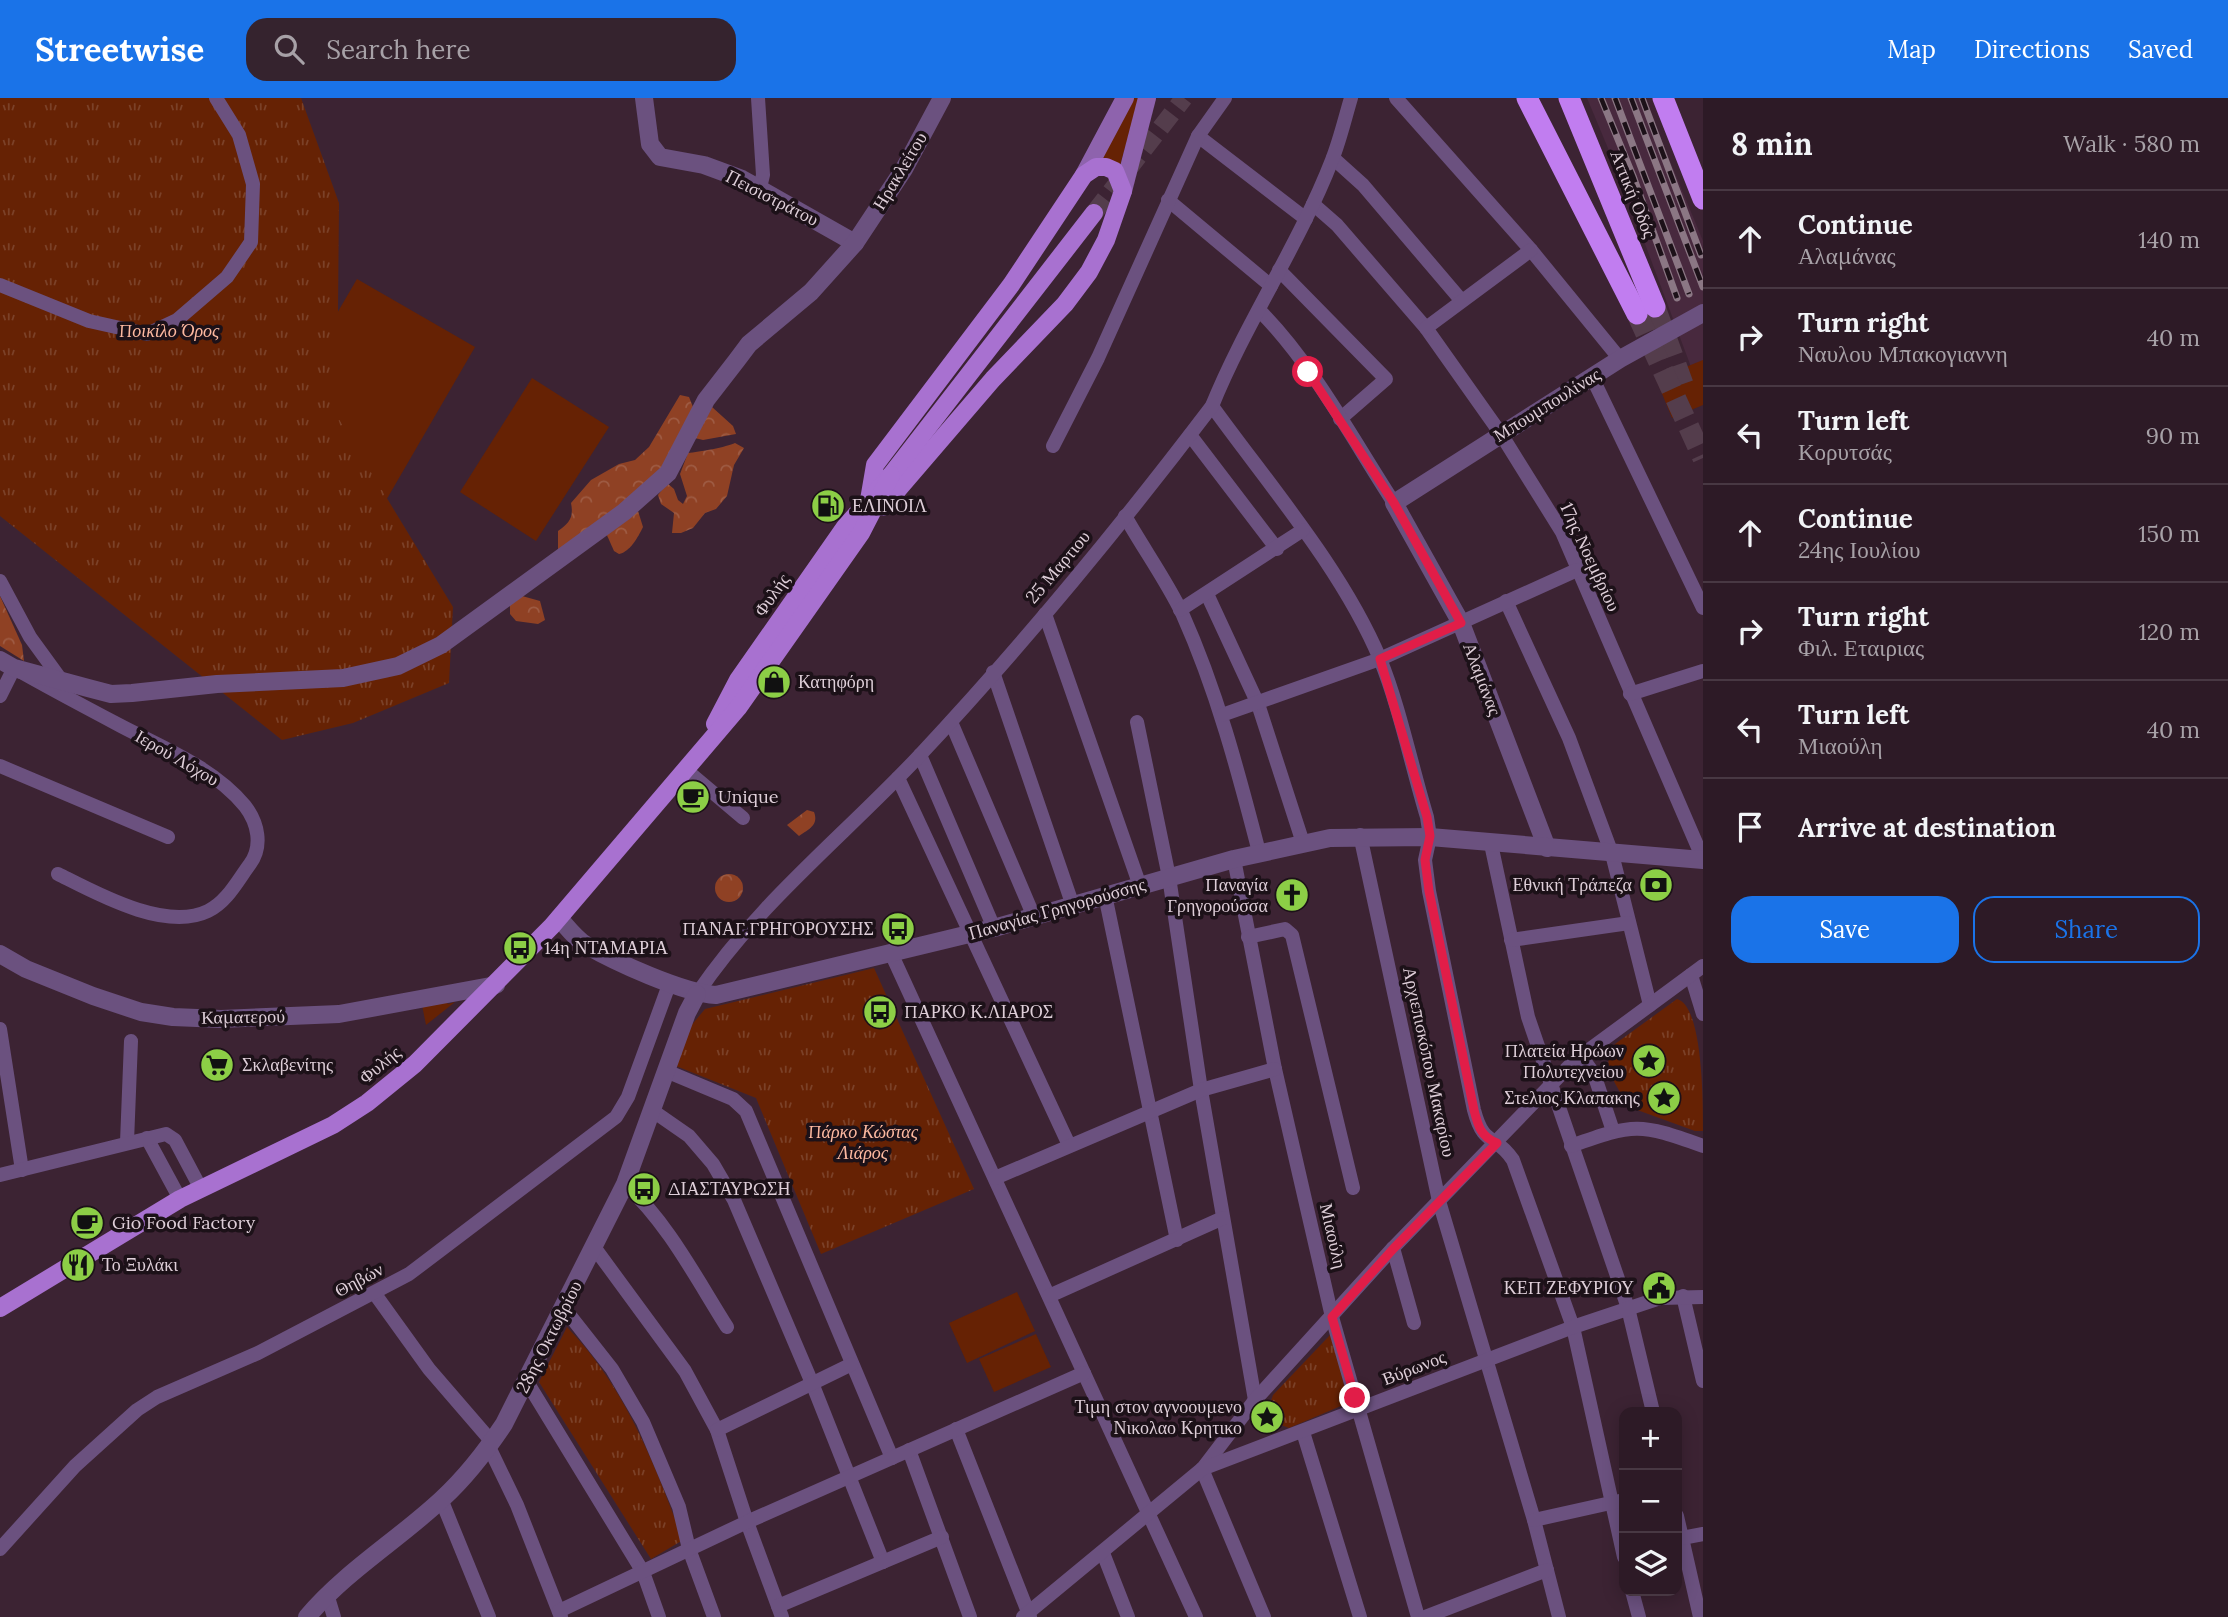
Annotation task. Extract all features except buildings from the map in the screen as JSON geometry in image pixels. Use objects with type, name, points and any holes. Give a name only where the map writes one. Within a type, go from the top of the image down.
[{"type":"highway","name":"Αττική Οδός","points":[[1527,98],[1646,311],[1569,98]]},
{"type":"highway","points":[[1663,98],[1703,199]]},
{"type":"highway","points":[[1677,98],[1683,149]]},
{"type":"main road","points":[[869,500],[875,465],[1011,285],[1084,175],[1125,98]]},
{"type":"main road","points":[[861,533],[927,453],[1079,287],[1106,240],[1123,191],[1147,98]]},
{"type":"main road","points":[[1084,175],[1096,167],[1109,167],[1119,177],[1123,191]]},
{"type":"main road","name":"Φυλής","points":[[703,749],[738,680],[845,527],[891,475],[1094,213]]},
{"type":"main road","name":"Φυλής","points":[[0,1308],[180,1199],[353,1113],[415,1064],[496,985],[559,918],[752,690],[861,533],[891,475]]},
{"type":"street","points":[[0,285],[89,321],[147,334],[177,320],[227,277],[251,242],[253,184],[239,135],[216,98]]},
{"type":"street","name":"Πεισιστράτου","points":[[643,98],[650,144],[660,157],[704,165],[760,188],[855,243]]},
{"type":"street","points":[[758,98],[764,175],[760,188]]},
{"type":"street","name":"Ηρακλείτου","points":[[7,664],[111,694],[217,684],[322,681],[382,670],[441,645],[624,512],[661,481],[675,463],[706,400],[749,344],[811,292],[855,243],[904,169],[942,98]]},
{"type":"street","points":[[1053,446],[1098,358],[1198,136],[1225,98]]},
{"type":"street","name":"25 Μαρτιου","points":[[697,994],[732,945],[765,906],[898,778],[951,722],[1045,614],[1212,406],[1228,366],[1313,204],[1333,158],[1351,98]]},
{"type":"street","points":[[1396,98],[1531,250],[1620,359]]},
{"type":"street","points":[[1198,136],[1306,219]]},
{"type":"street","points":[[1333,158],[1363,185],[1461,300]]},
{"type":"street","points":[[1168,200],[1271,286]]},
{"type":"street","name":"17ης Νοεμβρίου","points":[[1313,204],[1337,225],[1426,328],[1501,434],[1562,532],[1703,860]]},
{"type":"street","points":[[1426,328],[1531,250]]},
{"type":"street","points":[[1279,270],[1386,379],[1340,419]]},
{"type":"street","name":"Αλαμάνας","points":[[1259,310],[1274,325],[1340,419],[1394,503],[1461,623],[1547,848]]},
{"type":"street","name":"Μπουμπουλίνας","points":[[1394,503],[1620,359],[1703,313]]},
{"type":"street","points":[[1592,377],[1703,608]]},
{"type":"street","points":[[1212,406],[1303,530],[1349,599],[1380,659],[1427,817],[1430,836],[1425,860],[1429,891],[1479,1130],[1487,1139],[1497,1143],[1513,1160],[1573,1327],[1618,1502],[1621,1533]]},
{"type":"street","points":[[1190,435],[1277,549]]},
{"type":"street","points":[[1125,516],[1180,610],[1223,715],[1259,852]]},
{"type":"street","points":[[1180,610],[1303,530]]},
{"type":"street","points":[[1223,715],[1380,659],[1577,570]]},
{"type":"street","points":[[0,581],[30,637],[62,681]]},
{"type":"street","points":[[1207,594],[1258,704],[1303,842]]},
{"type":"street","points":[[1506,601],[1569,738],[1612,854],[1650,1004]]},
{"type":"street","points":[[1045,614],[1140,886]]},
{"type":"street","points":[[0,696],[7,664]]},
{"type":"street","name":"Ιερού Λόχου","points":[[7,664],[211,776],[246,807],[258,831],[256,855],[224,900],[208,912],[164,915],[123,906],[58,874]]},
{"type":"street","points":[[1630,694],[1703,671]]},
{"type":"street","points":[[993,672],[1073,906]]},
{"type":"street","points":[[951,722],[1034,917]]},
{"type":"street","points":[[1137,722],[1169,877],[1201,1090],[1255,1400]]},
{"type":"street","points":[[920,755],[994,928]]},
{"type":"street","points":[[0,766],[168,837]]},
{"type":"street","points":[[685,768],[743,818]]},
{"type":"street","points":[[898,778],[973,933],[1069,1145]]},
{"type":"street","name":"Παναγίας Γρηγορούσσης","points":[[559,918],[583,943],[697,994],[739,992],[994,928],[1169,877],[1303,842],[1360,835],[1430,836],[1491,844],[1703,860]]},
{"type":"street","name":"Αρχιεπισκόπου Μακαρίου","points":[[1360,835],[1439,1200],[1488,1360],[1559,1617]]},
{"type":"street","points":[[1491,844],[1528,1017],[1550,1087],[1629,1308],[1652,1407]]},
{"type":"street","name":"Μιαούλη","points":[[1234,859],[1275,1069],[1332,1317],[1418,1617]]},
{"type":"street","points":[[1105,895],[1177,1240]]},
{"type":"street","points":[[1511,940],[1629,923]]},
{"type":"street","points":[[1248,937],[1285,929],[1292,936],[1353,1188]]},
{"type":"street","points":[[891,953],[1196,1617]]},
{"type":"street","name":"Καματερού","points":[[0,954],[26,969],[93,996],[141,1012],[173,1017],[221,1019],[339,1014],[496,985]]},
{"type":"street","points":[[1264,1617],[1202,1469],[1255,1400],[1394,1248],[1581,1056],[1697,970],[1703,1014]]},
{"type":"street","name":"Θηβών","points":[[0,1549],[75,1465],[137,1410],[157,1397],[258,1353],[375,1294],[449,1245],[616,1117],[628,1097],[670,982]]},
{"type":"street","name":"28ης Οκτωβρίου","points":[[307,1617],[327,1594],[442,1499],[491,1445],[527,1382],[625,1184],[697,994]]},
{"type":"street","points":[[0,1029],[2,1058],[22,1170]]},
{"type":"street","points":[[127,1142],[131,1041]]},
{"type":"street","points":[[1581,1056],[1594,1074],[1613,1131]]},
{"type":"street","points":[[995,1178],[1201,1090],[1275,1069]]},
{"type":"street","points":[[666,1070],[733,1099],[746,1111],[892,1458]]},
{"type":"street","points":[[653,1111],[689,1136],[713,1164],[734,1200],[812,1382],[883,1562]]},
{"type":"street","points":[[1571,1146],[1613,1131],[1638,1126],[1703,1146]]},
{"type":"street","points":[[0,1175],[166,1134],[173,1138],[201,1189]]},
{"type":"street","points":[[147,1138],[180,1199]]},
{"type":"street","points":[[625,1184],[642,1200],[674,1243],[727,1327]]},
{"type":"street","points":[[1049,1296],[1223,1219]]},
{"type":"street","points":[[594,1247],[685,1371],[718,1430],[747,1522],[780,1611],[942,1537]]},
{"type":"street","points":[[1394,1248],[1414,1323]]},
{"type":"street","points":[[375,1294],[429,1369],[491,1445],[560,1614],[747,1522],[850,1479],[1084,1373]]},
{"type":"street","points":[[1683,1296],[1703,1381]]},
{"type":"street","name":"Βύρωνος","points":[[1027,1616],[1202,1469],[1573,1327],[1660,1298],[1703,1297]]},
{"type":"street","points":[[564,1308],[612,1369],[643,1422],[679,1507],[689,1549],[714,1617]]},
{"type":"street","points":[[718,1430],[852,1364]]},
{"type":"street","points":[[527,1382],[643,1572],[659,1617]]},
{"type":"street","points":[[956,1429],[1027,1616]]},
{"type":"street","points":[[1303,1432],[1360,1617]]},
{"type":"street","points":[[909,1450],[970,1617]]},
{"type":"street","points":[[442,1499],[489,1617]]},
{"type":"street","points":[[1534,1520],[1618,1502]]},
{"type":"street","points":[[1700,1617],[1682,1538],[1703,1534]]},
{"type":"street","points":[[1103,1553],[1128,1617]]},
{"type":"street","points":[[1425,1617],[1547,1570]]},
{"type":"street","points":[[327,1594],[334,1617]]},
{"type":"street","points":[[1633,1596],[1639,1617]]},
{"type":"shaded area","points":[[1587,98],[1644,98],[1703,241],[1703,399],[1620,177]]},
{"type":"green space","name":"Ποικίλο Όρος","points":[[0,98],[301,98],[339,203],[337,416],[453,607],[449,683],[353,723],[282,740],[0,516]]},
{"type":"green space","points":[[1132,98],[1139,98],[1119,169],[1097,160]]},
{"type":"green space","points":[[357,279],[475,347],[370,528],[252,459]]},
{"type":"green space","points":[[1703,360],[1703,405],[1672,418],[1656,379]]},
{"type":"green space","points":[[532,378],[609,427],[536,541],[460,492]]},
{"type":"green space","points":[[680,395],[689,397],[693,407],[661,474],[558,552],[558,531],[570,520],[571,503],[591,480],[619,464],[635,460],[649,447]]},
{"type":"green space","points":[[712,407],[733,426],[736,434],[703,440],[695,438]]},
{"type":"green space","points":[[735,443],[744,448],[734,465],[727,496],[716,509],[705,513],[693,528],[672,533],[674,513],[661,504],[658,495],[667,483],[683,504],[687,496],[680,474],[688,453]]},
{"type":"green space","points":[[638,511],[643,527],[630,547],[619,554],[614,551],[606,533]]},
{"type":"green space","points":[[0,596],[22,645],[24,661],[0,646]]},
{"type":"green space","points":[[522,596],[540,601],[545,620],[538,624],[516,621],[510,614],[510,605]]},
{"type":"green space","points":[[807,810],[814,812],[815,820],[812,826],[799,836],[787,825]]},
{"type":"green space","points":[[729,874],[739,878],[743,888],[739,898],[729,902],[719,898],[715,888],[719,878]]},
{"type":"green space","name":"Πάρκο Κώστας Λιάρος","points":[[874,968],[974,1189],[821,1254],[756,1098],[676,1066],[685,1033],[705,1009]]},
{"type":"green space","points":[[1677,999],[1686,1005],[1697,1036],[1702,1078],[1703,1131],[1695,1131],[1629,1107],[1609,1068],[1610,1052],[1615,1044]]},
{"type":"green space","points":[[446,1001],[448,1004],[455,1002],[426,1025],[422,1005]]},
{"type":"green space","points":[[1017,1292],[1035,1331],[967,1363],[949,1323]]},
{"type":"green space","points":[[567,1327],[606,1375],[622,1401],[649,1455],[683,1540],[651,1559],[539,1382]]},
{"type":"green space","points":[[1332,1333],[1348,1403],[1289,1428],[1273,1422],[1268,1409],[1273,1395]]},
{"type":"green space","points":[[1036,1334],[1051,1367],[994,1392],[979,1359]]},
{"type":"tunnel","points":[[1094,213],[1184,98]]},
{"type":"tunnel","points":[[1655,307],[1683,384]]},
{"type":"tunnel","points":[[1637,314],[1703,458]]},
{"type":"railway","points":[[1601,98],[1633,176],[1677,298]]},
{"type":"railway","points":[[1615,98],[1689,294]]},
{"type":"railway","points":[[1631,98],[1703,287]]},
{"type":"railway","points":[[1642,98],[1701,255]]},
{"type":"place","name":"ΕΛΙΝΟΙΛ","points":[[828,506]]},
{"type":"place","name":"Κατηφόρη","points":[[774,682]]},
{"type":"place","name":"Unique","points":[[693,797]]},
{"type":"place","name":"Εθνική Τράπεζα","points":[[1656,885]]},
{"type":"place","name":"Παναγία Γρηγορούσσα","points":[[1292,895]]},
{"type":"place","name":"ΠΑΝΑΓ.ΓΡΗΓΟΡΟΥΣΗΣ","points":[[898,929]]},
{"type":"place","name":"14η ΝΤΑΜΑΡΙΑ","points":[[520,948]]},
{"type":"place","name":"ΠΑΡΚΟ Κ.ΛΙΑΡΟΣ","points":[[880,1012]]},
{"type":"place","name":"Πλατεία Ηρώων Πολυτεχνείου","points":[[1649,1061]]},
{"type":"place","name":"Σκλαβενίτης","points":[[217,1065]]},
{"type":"place","name":"Στελιος Κλαπακης","points":[[1664,1098]]},
{"type":"place","name":"ΔΙΑΣΤΑΥΡΩΣΗ","points":[[644,1189]]},
{"type":"place","name":"Gio Food Factory","points":[[87,1223]]},
{"type":"place","name":"Το Ξυλάκι","points":[[78,1265]]},
{"type":"place","name":"ΚΕΠ ΖΕΦΥΡΙΟΥ","points":[[1659,1288]]},
{"type":"place","name":"Τιμη στον αγνοουμενο Νικολαο Κρητικο","points":[[1267,1417]]},
{"type":"route","points":[[1308,372],[1394,503],[1461,623],[1380,659],[1427,817],[1430,836],[1425,860],[1429,891],[1474,1110],[1479,1130],[1487,1139],[1497,1143],[1439,1200],[1332,1317],[1355,1398]]}]
